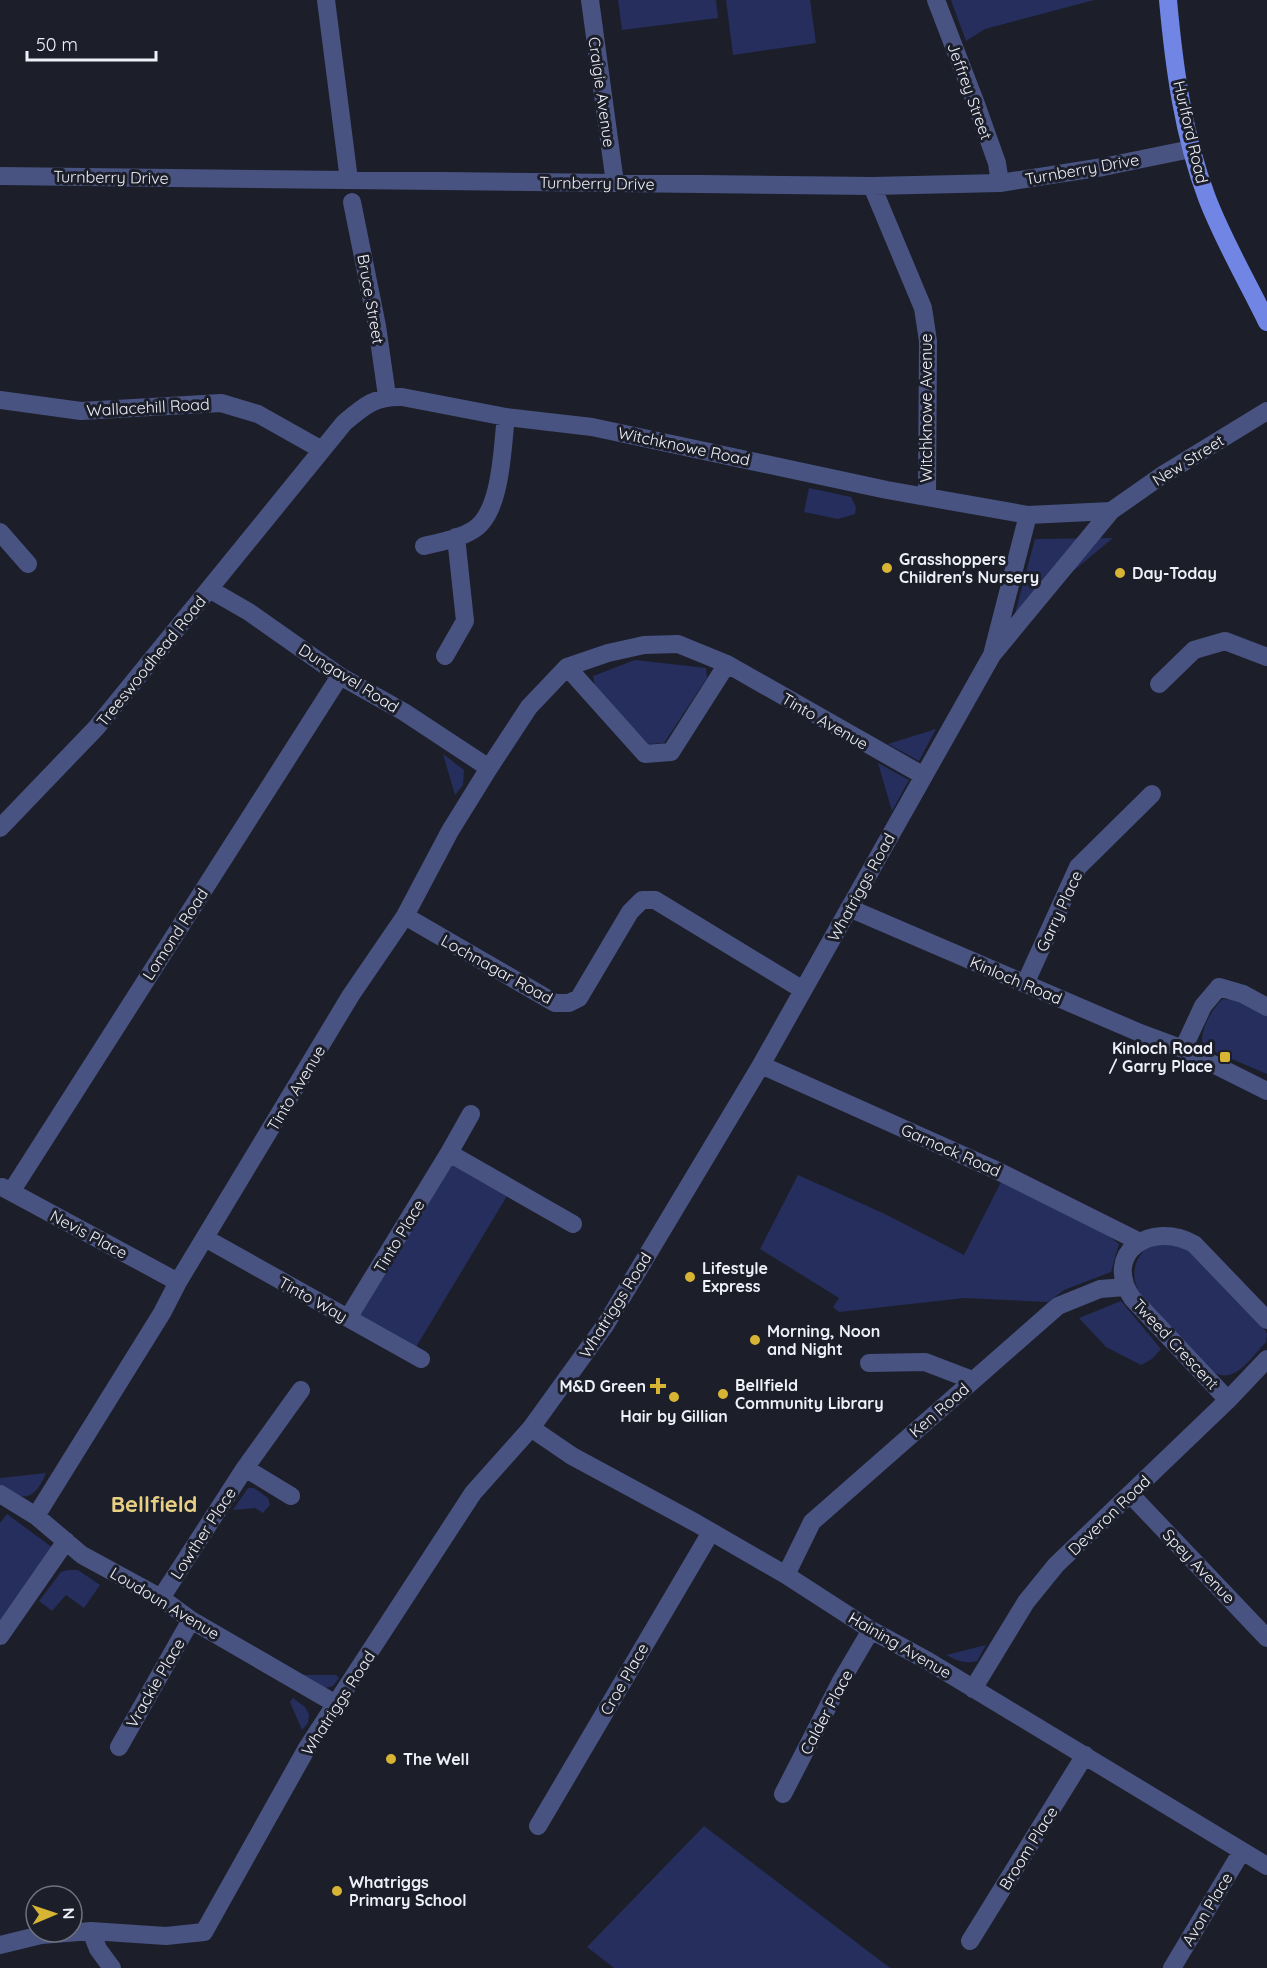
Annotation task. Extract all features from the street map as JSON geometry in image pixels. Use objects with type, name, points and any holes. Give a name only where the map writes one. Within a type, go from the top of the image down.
[{"type":"main road","name":"Hurlford Road","points":[[1168,0],[1179,91],[1191,149],[1208,200],[1267,322]]},
{"type":"street","points":[[326,0],[348,180]]},
{"type":"street","name":"Craigie Avenue","points":[[590,0],[615,183]]},
{"type":"street","name":"Jeffrey Street","points":[[936,0],[997,164],[1000,183]]},
{"type":"street","name":"Turnberry Drive","points":[[0,176],[872,186],[1000,183],[1103,167],[1191,149]]},
{"type":"street","name":"Witchknowe Avenue","points":[[872,186],[923,308],[928,341],[927,496]]},
{"type":"street","name":"Bruce Street","points":[[352,202],[377,326],[387,396]]},
{"type":"street","points":[[322,450],[344,423],[369,401],[387,396]]},
{"type":"street","name":"Witchknowe Road","points":[[387,396],[506,417],[592,427],[887,490],[1028,515],[1111,511]]},
{"type":"street","name":"Wallacehill Road","points":[[0,400],[81,411],[221,403],[258,414],[322,450]]},
{"type":"street","name":"New Street","points":[[1111,511],[1161,476],[1267,411]]},
{"type":"street","points":[[424,546],[474,530],[485,519],[496,496],[506,417]]},
{"type":"street","name":"Treeswoodhead Road","points":[[0,828],[96,728],[322,450]]},
{"type":"street","name":"Whatriggs Road","points":[[91,1931],[166,1936],[204,1932],[289,1779],[477,1486],[531,1428],[606,1324],[761,1065],[992,655],[1111,511]]},
{"type":"street","name":"Whatriggs Road","points":[[992,655],[1028,515]]},
{"type":"street","points":[[0,532],[28,564]]},
{"type":"street","points":[[445,656],[465,621],[456,537]]},
{"type":"street","name":"Dungavel Road","points":[[209,589],[249,612],[340,676],[404,712],[489,768]]},
{"type":"street","points":[[1159,684],[1194,650],[1225,641],[1267,657]]},
{"type":"street","name":"Tinto Avenue","points":[[36,1516],[162,1313],[178,1282],[351,995],[405,916],[450,831],[489,768],[529,707],[567,667],[608,653],[644,645],[678,644],[728,664],[924,776]]},
{"type":"street","points":[[567,667],[645,754],[671,752],[728,664]]},
{"type":"street","name":"Lomond Road","points":[[5,1189],[340,676]]},
{"type":"street","name":"Garry Place","points":[[1025,984],[1078,867],[1152,795]]},
{"type":"street","name":"Lochnagar Road","points":[[405,916],[555,1003],[568,1003],[579,999],[630,912],[642,900],[655,900],[803,990]]},
{"type":"street","name":"Kinloch Road","points":[[849,908],[1183,1049],[1267,1091]]},
{"type":"street","points":[[1183,1049],[1203,1006],[1219,987],[1243,994],[1267,1007]]},
{"type":"street","name":"Garnock Road","points":[[761,1065],[998,1171],[1138,1241]]},
{"type":"street","name":"Tinto Place","points":[[348,1318],[471,1114]]},
{"type":"street","points":[[449,1153],[573,1224]]},
{"type":"street","name":"Nevis Place","points":[[5,1189],[178,1282]]},
{"type":"street","points":[[1138,1241],[1155,1235],[1179,1235],[1194,1244],[1267,1320]]},
{"type":"street","name":"Tinto Way","points":[[205,1238],[421,1359]]},
{"type":"street","name":"Tweed Crescent","points":[[1138,1241],[1124,1263],[1122,1280],[1125,1287],[1132,1298],[1228,1400]]},
{"type":"street","name":"Ken Road","points":[[786,1575],[812,1522],[1058,1306],[1100,1289],[1125,1287]]},
{"type":"street","points":[[869,1363],[925,1362],[972,1380]]},
{"type":"street","name":"Deveron Road","points":[[973,1689],[1026,1602],[1056,1565],[1265,1366]]},
{"type":"street","name":"Lowther Place","points":[[161,1598],[245,1468],[301,1390]]},
{"type":"street","name":"Haining Avenue","points":[[531,1428],[572,1456],[786,1575],[871,1630],[1085,1755],[1267,1866]]},
{"type":"street","name":"Lowther Place","points":[[245,1468],[291,1496]]},
{"type":"street","name":"Spey Avenue","points":[[1131,1494],[1267,1638]]},
{"type":"street","name":"Loudoun Avenue","points":[[1,1498],[36,1516],[82,1555],[161,1598],[191,1620],[336,1704]]},
{"type":"street","name":"Croe Place","points":[[538,1827],[711,1532]]},
{"type":"street","points":[[0,1636],[66,1541]]},
{"type":"street","name":"Vrackie Place","points":[[119,1747],[191,1620]]},
{"type":"street","name":"Calder Place","points":[[783,1794],[841,1681],[871,1630]]},
{"type":"street","name":"Broom Place","points":[[970,1941],[1085,1755]]},
{"type":"street","name":"Avon Place","points":[[1172,1968],[1242,1851]]},
{"type":"street","points":[[0,1944],[41,1935],[91,1931],[98,1949],[112,1968]]},
{"type":"shaded area","points":[[618,0],[716,0],[718,18],[622,30]]},
{"type":"shaded area","points":[[726,0],[810,0],[816,43],[733,55]]},
{"type":"shaded area","points":[[951,0],[1094,0],[985,29],[966,41]]},
{"type":"shaded area","points":[[809,488],[851,497],[856,507],[855,514],[838,519],[804,512]]},
{"type":"shaded area","points":[[1113,538],[1013,621],[1035,539]]},
{"type":"shaded area","points":[[635,660],[706,668],[707,678],[664,743],[649,744],[596,691],[593,676]]},
{"type":"shaded area","points":[[936,729],[919,761],[888,744]]},
{"type":"shaded area","points":[[443,754],[464,770],[463,785],[455,795]]},
{"type":"shaded area","points":[[878,763],[909,780],[892,811]]},
{"type":"shaded area","points":[[1223,999],[1244,1001],[1267,1013],[1267,1074],[1204,1047],[1202,1035],[1204,1028],[1214,1008]]},
{"type":"shaded area","points":[[450,1156],[510,1191],[413,1352],[351,1318]]},
{"type":"shaded area","points":[[798,1175],[885,1214],[964,1255],[1001,1182],[1092,1223],[1119,1244],[1111,1272],[1064,1290],[1048,1302],[964,1298],[839,1312],[833,1307],[839,1298],[760,1249]]},
{"type":"shaded area","points":[[1152,1243],[1185,1247],[1263,1326],[1267,1334],[1266,1342],[1237,1371],[1230,1375],[1215,1373],[1140,1295],[1135,1280],[1135,1266],[1141,1254]]},
{"type":"shaded area","points":[[1121,1301],[1161,1349],[1152,1359],[1141,1365],[1106,1347],[1079,1318]]},
{"type":"shaded area","points":[[46,1473],[37,1489],[28,1496],[15,1495],[0,1486],[0,1478]]},
{"type":"shaded area","points":[[248,1488],[254,1488],[268,1498],[270,1505],[263,1513],[255,1508],[233,1510]]},
{"type":"shaded area","points":[[7,1514],[53,1548],[0,1624],[0,1523]]},
{"type":"shaded area","points":[[78,1570],[100,1585],[84,1608],[66,1595],[52,1611],[39,1601],[61,1572]]},
{"type":"shaded area","points":[[986,1645],[977,1661],[962,1661],[946,1655]]},
{"type":"shaded area","points":[[303,1675],[336,1675],[339,1678],[333,1686],[325,1688]]},
{"type":"shaded area","points":[[293,1698],[305,1707],[309,1714],[308,1723],[302,1730],[290,1702]]},
{"type":"shaded area","points":[[704,1826],[890,1968],[614,1968],[587,1947]]},
{"type":"place","name":"Grasshoppers Children's Nursery","points":[[887,568]]},
{"type":"place","name":"Day-Today","points":[[1120,573]]},
{"type":"place","name":"Kinloch Road / Garry Place","points":[[1225,1057]]},
{"type":"place","name":"Lifestyle Express","points":[[690,1277]]},
{"type":"place","name":"Morning, Noon and Night","points":[[755,1340]]},
{"type":"place","name":"M&D Green","points":[[658,1386]]},
{"type":"place","name":"Bellfield Community Library","points":[[723,1394]]},
{"type":"place","name":"Hair by Gillian","points":[[674,1397]]},
{"type":"place","name":"The Well","points":[[391,1759]]},
{"type":"place","name":"Whatriggs Primary School","points":[[337,1891]]},
{"type":"district","name":"Bellfield","points":[[154,1504]]}]
